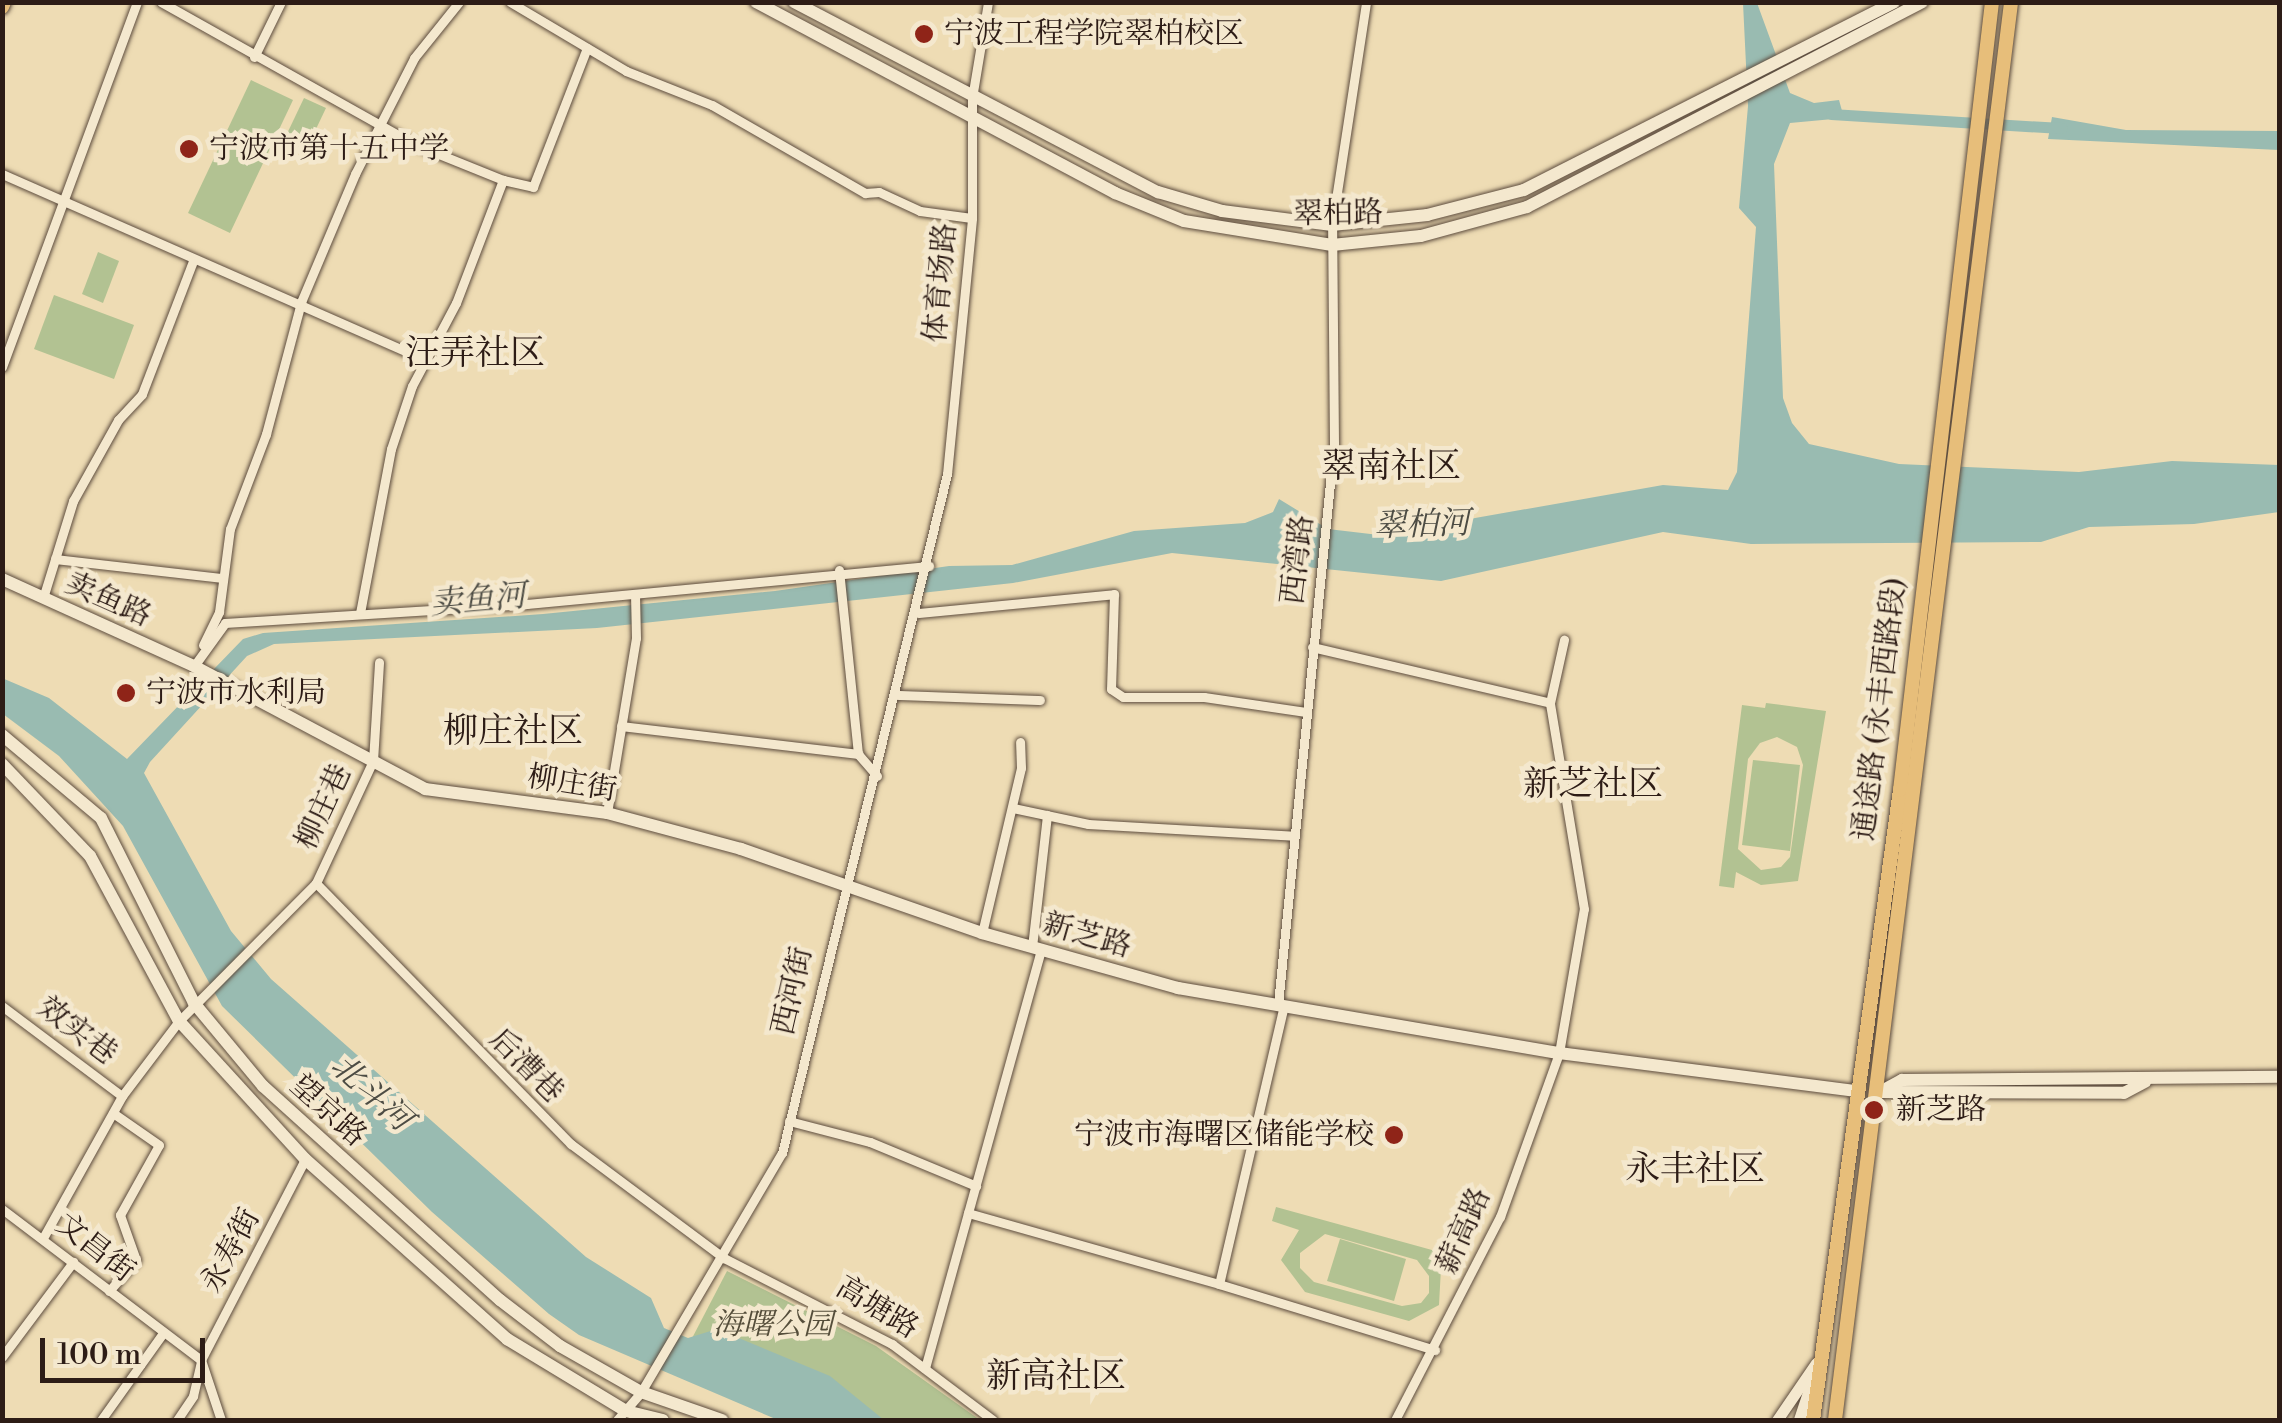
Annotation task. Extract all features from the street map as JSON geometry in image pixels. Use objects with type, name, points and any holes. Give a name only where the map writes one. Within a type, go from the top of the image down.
[{"type":"main road","name":"翠柏路","points":[[756,2],[972,122],[1184,220],[1332,246],[1422,236],[1526,207],[1715,101]]},
{"type":"main road","name":"翠柏路","points":[[794,2],[1158,192],[1222,212],[1332,224],[1426,215],[1524,190],[1922,2]]},
{"type":"main road","name":"翠柏路","points":[[1794,61],[1894,2]]},
{"type":"main road","name":"通途路 (永丰西路段)","points":[[1836,1416],[1880,1092],[1954,464],[1985,146],[1983,90],[1992,2]]},
{"type":"main road","name":"通途路 (永丰西路段)","points":[[1813,1420],[1938,463],[1985,146],[2000,89],[2010,2]]},
{"type":"main road","name":"卖鱼路","points":[[2,579],[194,666],[246,694]]},
{"type":"main road","name":"柳庄街","points":[[246,694],[425,789],[607,813],[741,848],[842,888]]},
{"type":"main road","name":"望京路","points":[[2,735],[101,818],[194,1003],[263,1086],[500,1300],[560,1346],[641,1392],[722,1420]]},
{"type":"main road","name":"望京路","points":[[3,765],[90,856],[179,1021],[305,1159],[507,1339],[622,1416],[663,1420]]},
{"type":"main road","name":"新芝路","points":[[842,888],[982,933],[1178,988],[1560,1054],[1857,1091]]},
{"type":"main road","points":[[1880,1092],[1902,1080],[2117,1073],[2145,1082],[2280,1077]]},
{"type":"main road","points":[[1880,1092],[2124,1093],[2145,1082]]},
{"type":"main road","points":[[1800,1420],[1821,1355]]},
{"type":"street","points":[[2,367],[68,202],[137,2]]},
{"type":"street","points":[[162,2],[254,58],[384,122],[414,144],[503,180],[533,187],[587,48]]},
{"type":"street","points":[[254,58],[281,2]]},
{"type":"street","points":[[194,666],[218,612],[230,530],[266,434],[301,302],[414,58],[459,2]]},
{"type":"street","points":[[510,2],[676,96],[712,105],[865,193],[879,192],[920,212],[972,218]]},
{"type":"street","name":"体育场路","points":[[918,613],[947,474],[972,218],[972,98],[988,2]]},
{"type":"street","name":"西湾路","points":[[1219,1284],[1281,1005],[1312,647],[1328,524],[1336,389],[1332,224],[1366,2]]},
{"type":"street","points":[[2,174],[193,261],[301,302],[427,360]]},
{"type":"street","points":[[360,613],[391,448],[503,180]]},
{"type":"street","points":[[43,598],[73,501],[118,420],[142,394],[193,261]]},
{"type":"street","points":[[54,560],[224,578]]},
{"type":"street","points":[[194,666],[225,623],[635,596],[839,570],[930,566]]},
{"type":"street","points":[[839,570],[848,623],[858,754],[877,776]]},
{"type":"street","points":[[918,613],[1114,594],[1111,689],[1123,697],[1204,698],[1306,712]]},
{"type":"street","points":[[607,813],[636,638],[635,596]]},
{"type":"street","name":"西河街","points":[[641,1392],[724,1258],[782,1153],[842,888],[877,776],[918,613]]},
{"type":"street","points":[[1312,647],[1550,703],[1564,640]]},
{"type":"street","name":"柳庄巷","points":[[43,1238],[122,1096],[179,1021],[316,883],[373,761],[379,662]]},
{"type":"street","points":[[897,696],[1040,700]]},
{"type":"street","name":"薪高路","points":[[1394,1420],[1435,1350],[1500,1217],[1560,1054],[1584,909],[1550,703]]},
{"type":"street","points":[[622,726],[858,754]]},
{"type":"street","points":[[982,933],[1013,808],[1020,742]]},
{"type":"street","points":[[1013,808],[1104,826],[1294,836]]},
{"type":"street","points":[[926,1368],[1036,948],[1047,816]]},
{"type":"street","name":"后漕巷","points":[[316,883],[571,1144],[724,1258]]},
{"type":"street","name":"效实巷","points":[[2,1006],[122,1096]]},
{"type":"street","points":[[109,1291],[136,1260],[120,1215],[159,1145],[112,1112]]},
{"type":"street","points":[[789,1121],[870,1142],[976,1186]]},
{"type":"street","name":"永寿街","points":[[178,1420],[193,1396],[201,1360],[305,1159]]},
{"type":"street","name":"文昌街","points":[[3,1211],[201,1360]]},
{"type":"street","points":[[968,1213],[1435,1350]]},
{"type":"street","name":"高塘路","points":[[724,1258],[805,1294],[926,1368],[993,1420]]},
{"type":"street","points":[[2,1358],[73,1262]]},
{"type":"street","points":[[101,1420],[163,1333]]},
{"type":"street","points":[[1777,1420],[1821,1355]]},
{"type":"street","points":[[201,1360],[221,1420]]},
{"type":"street","points":[[622,1416],[641,1392]]},
{"type":"green space","points":[[251,80],[293,100],[230,233],[188,213]]},
{"type":"green space","points":[[304,98],[326,108],[306,150],[284,140]]},
{"type":"green space","points":[[98,252],[119,261],[103,303],[82,294]]},
{"type":"green space","points":[[54,295],[134,325],[114,379],[34,349]]},
{"type":"green space","points":[[1766,703],[1826,711],[1798,881],[1761,885],[1736,872],[1734,888],[1719,886],[1742,705],[1765,708]],"holes":[[[1777,737],[1797,747],[1803,765],[1790,857],[1781,867],[1761,870],[1738,849],[1748,759],[1760,743]]]},
{"type":"green space","points":[[1753,760],[1800,765],[1790,851],[1742,845]]},
{"type":"green space","points":[[1276,1207],[1461,1258],[1457,1272],[1441,1268],[1439,1305],[1409,1321],[1305,1292],[1281,1260],[1299,1230],[1272,1221]],"holes":[[[1325,1234],[1417,1260],[1429,1276],[1429,1293],[1421,1303],[1402,1306],[1314,1282],[1300,1268],[1300,1253]]]},
{"type":"green space","points":[[1340,1239],[1406,1259],[1394,1301],[1327,1281]]},
{"type":"green space","name":"海曙公园","points":[[727,1271],[876,1346],[980,1420],[873,1420],[689,1344]]},
{"type":"water","name":"北斗河","points":[[1743,3],[1757,3],[1790,93],[1814,103],[1839,100],[1844,118],[1790,123],[1774,164],[1783,398],[1792,423],[1809,444],[1899,464],[2079,472],[2172,461],[2279,465],[2279,512],[2194,524],[2089,527],[2041,542],[1751,544],[1663,532],[1441,581],[1172,553],[1013,583],[597,628],[274,644],[247,656],[150,762],[144,773],[231,931],[271,979],[586,1257],[651,1298],[664,1328],[688,1338],[717,1329],[830,1376],[884,1420],[778,1420],[579,1335],[549,1314],[432,1212],[222,1006],[123,826],[59,756],[3,714],[2,678],[49,698],[127,759],[243,639],[263,633],[543,614],[775,591],[949,566],[1012,565],[1134,531],[1245,523],[1273,512],[1279,499],[1328,529],[1379,535],[1663,485],[1728,490],[1737,472],[1756,227],[1739,208],[1748,106]]},
{"type":"water","points":[[2052,117],[2126,130],[2279,131],[2279,150],[2048,139]]},
{"type":"waterway","points":[[1831,114],[2062,128]]},
{"type":"place","name":"宁波工程学院翠柏校区","points":[[924,34]]},
{"type":"place","name":"宁波市第十五中学","points":[[189,149]]},
{"type":"place","name":"宁波市水利局","points":[[126,693]]},
{"type":"place","name":"新芝路","points":[[1874,1110]]},
{"type":"place","name":"宁波市海曙区储能学校","points":[[1394,1135]]},
{"type":"district","name":"汪弄社区","points":[[475,354]]},
{"type":"district","name":"翠南社区","points":[[1391,467]]},
{"type":"district","name":"柳庄社区","points":[[513,732]]},
{"type":"district","name":"新芝社区","points":[[1593,785]]},
{"type":"district","name":"永丰社区","points":[[1695,1170]]},
{"type":"district","name":"新高社区","points":[[1056,1377]]},
{"type":"water label","name":"翠柏河","points":[[1422,525]]},
{"type":"water label","name":"卖鱼河","points":[[478,600]]}]
